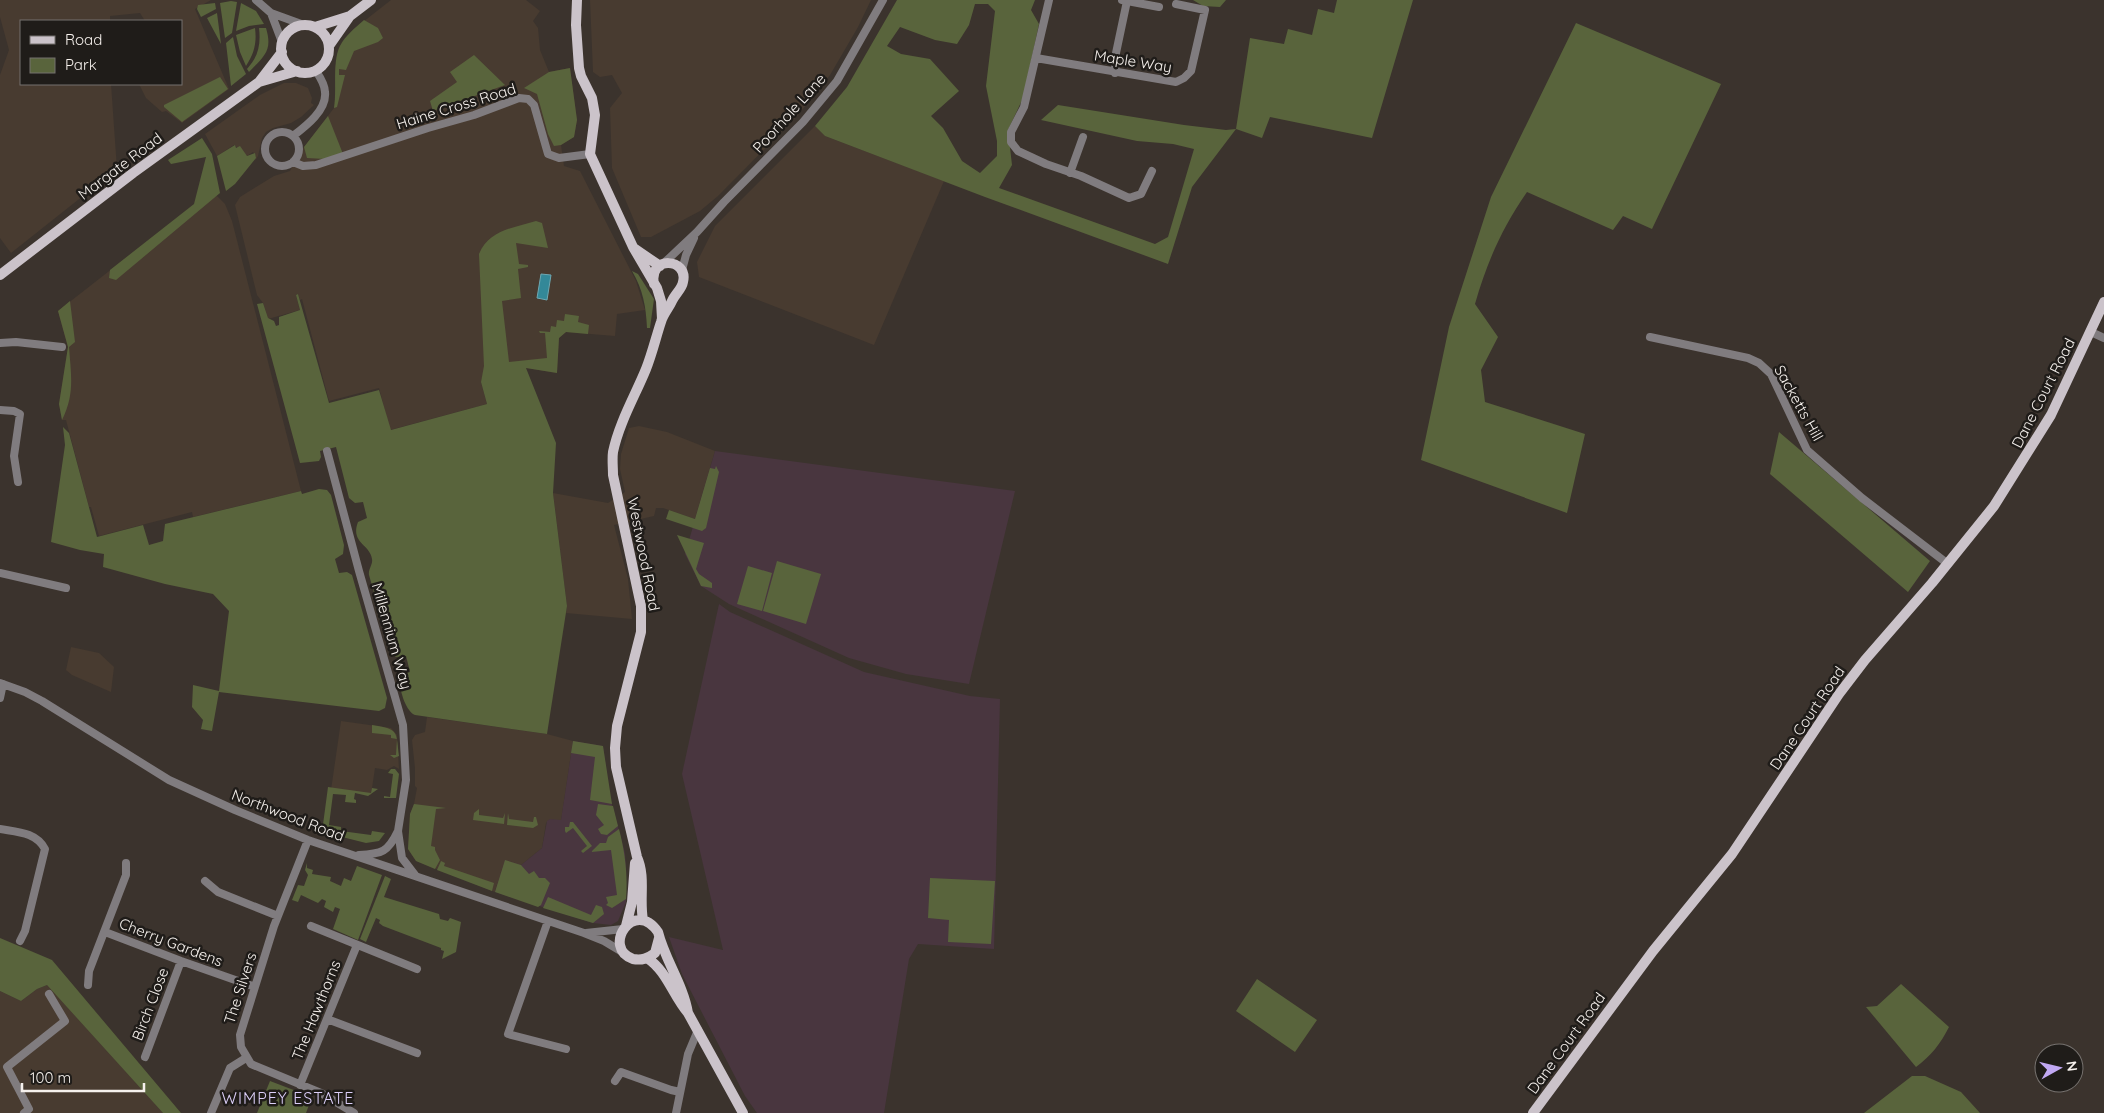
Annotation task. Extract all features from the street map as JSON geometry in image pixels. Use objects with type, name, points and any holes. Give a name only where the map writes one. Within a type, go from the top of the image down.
[{"type":"main road","points":[[316,70],[326,59],[329,46],[350,16],[371,0]]},
{"type":"main road","points":[[577,0],[576,25],[579,68],[592,98],[595,115],[590,154]]},
{"type":"main road","points":[[315,27],[350,16]]},
{"type":"main road","points":[[304,25],[315,27],[322,32],[329,46]]},
{"type":"main road","name":"Margate Road","points":[[259,82],[282,47],[289,31],[304,25]]},
{"type":"main road","points":[[282,47],[289,66],[297,71]]},
{"type":"main road","name":"Margate Road","points":[[0,275],[134,173],[259,82],[297,71],[307,73],[316,70]]},
{"type":"main road","name":"Westwood Road","points":[[590,154],[632,247],[656,286]]},
{"type":"main road","points":[[632,247],[662,264],[674,264],[682,270]]},
{"type":"main road","name":"Westwood Road","points":[[662,264],[654,274],[661,301],[662,320]]},
{"type":"main road","name":"Westwood Road","points":[[643,920],[640,865],[616,768],[615,748],[617,726],[641,632],[641,606],[613,475],[613,453],[625,416],[646,368],[662,320],[675,292],[682,285],[684,275],[682,270]]},
{"type":"main road","points":[[656,286],[666,293],[675,292]]},
{"type":"main road","name":"Dane Court Road","points":[[1533,1113],[1653,951],[1732,854],[1839,694],[1865,660],[1948,564],[1994,506],[2035,443],[2067,384],[2104,302]]},
{"type":"main road","points":[[637,857],[634,866],[632,902],[620,942],[625,953],[635,959],[647,958],[657,949],[659,938]]},
{"type":"main road","points":[[624,927],[631,922],[643,920],[654,926],[671,969],[686,997],[688,1013]]},
{"type":"main road","points":[[647,958],[658,967],[678,1001],[688,1013],[743,1113]]},
{"type":"street","points":[[256,0],[271,13],[304,25]]},
{"type":"street","name":"Poorhole Lane","points":[[662,264],[698,232],[724,202],[803,122],[837,81],[883,0]]},
{"type":"street","points":[[1050,0],[1024,107],[1011,132],[1011,142],[1018,151],[1081,176],[1110,191],[1132,198],[1142,192],[1152,171]]},
{"type":"street","points":[[1115,73],[1116,53],[1125,1],[1159,7]]},
{"type":"street","name":"Maple Way","points":[[1036,58],[1176,82],[1184,78],[1191,71],[1205,10],[1176,4]]},
{"type":"street","points":[[271,13],[282,47]]},
{"type":"street","points":[[293,136],[312,119],[325,100],[324,88],[316,70]]},
{"type":"street","name":"Haine Cross Road","points":[[293,162],[303,166],[316,166],[519,98],[528,99],[534,105],[548,154],[559,158],[590,154]]},
{"type":"street","points":[[284,132],[293,136],[299,149],[297,158],[293,162],[285,166],[276,165],[269,160],[265,150],[268,138],[273,134],[284,132]]},
{"type":"street","points":[[1070,173],[1083,137]]},
{"type":"street","name":"Poorhole Lane","points":[[682,270],[686,255],[698,232]]},
{"type":"street","points":[[2091,332],[2104,338]]},
{"type":"street","name":"Sacketts Hill","points":[[1650,338],[1748,358],[1759,363],[1770,374],[1808,450],[1862,498],[1948,564]]},
{"type":"street","points":[[0,343],[49,342],[62,347]]},
{"type":"street","points":[[0,410],[14,411],[20,414],[14,456],[18,482]]},
{"type":"street","name":"Millennium Way","points":[[327,451],[403,725],[406,780],[398,831],[402,858],[415,875]]},
{"type":"street","points":[[0,573],[66,588]]},
{"type":"street","points":[[0,698],[2,684]]},
{"type":"street","name":"Northwood Road","points":[[2,684],[42,701],[169,780],[308,840],[584,933],[604,941],[625,953]]},
{"type":"street","points":[[0,829],[34,836],[40,840],[45,849],[44,861],[20,941]]},
{"type":"street","name":"Millennium Way","points":[[354,855],[379,853],[386,850],[398,831]]},
{"type":"street","name":"The Silvers","points":[[246,1058],[241,1047],[240,1035],[278,916],[308,840]]},
{"type":"street","name":"Cherry Gardens","points":[[88,985],[89,971],[126,875],[126,863]]},
{"type":"street","points":[[205,881],[218,892],[278,916]]},
{"type":"street","points":[[548,921],[508,1034],[566,1049]]},
{"type":"street","name":"The Hawthorns","points":[[311,926],[417,969]]},
{"type":"street","name":"Northwood Road","points":[[584,933],[624,927]]},
{"type":"street","name":"Cherry Gardens","points":[[105,932],[181,962],[255,987]]},
{"type":"street","name":"The Hawthorns","points":[[300,1085],[357,945]]},
{"type":"street","name":"Birch Close","points":[[145,1057],[181,962]]},
{"type":"street","points":[[24,1113],[29,1109],[7,1067],[65,1021],[48,994]]},
{"type":"street","points":[[327,1019],[417,1053]]},
{"type":"street","points":[[676,1113],[688,1054],[698,1030]]},
{"type":"street","points":[[211,1113],[230,1068],[246,1058],[258,1068],[321,1094],[354,1113]]},
{"type":"street","points":[[615,1081],[621,1072],[680,1092]]},
{"type":"shaded area","points":[[0,0],[211,0],[195,9],[229,89],[182,123],[166,111],[162,112],[146,98],[140,85],[182,85],[182,20],[144,20],[140,13],[110,16],[110,20],[20,20],[20,85],[111,85],[117,169],[11,253],[0,238],[0,75],[9,50],[0,17]]},
{"type":"shaded area","points":[[391,0],[526,0],[540,11],[533,21],[538,28],[540,50],[549,72],[570,68],[577,120],[574,137],[561,145],[564,166],[580,171],[636,281],[645,310],[617,314],[615,336],[566,332],[559,338],[557,373],[526,368],[484,371],[481,382],[487,404],[390,430],[379,388],[329,401],[302,299],[300,300],[298,294],[296,295],[300,310],[268,319],[263,303],[257,295],[235,205],[240,197],[274,176],[290,171],[304,147],[334,108],[336,90],[335,69],[339,47],[354,29]]},
{"type":"shaded area","points":[[590,0],[871,0],[858,27],[830,75],[798,115],[718,196],[700,211],[651,237],[641,237],[612,168],[610,108],[622,93],[612,75],[600,77],[593,72]]},
{"type":"shaded area","points":[[284,83],[296,83],[308,88],[312,98],[311,103],[314,105],[291,123],[266,132],[262,138],[255,161],[256,157],[253,152],[247,156],[234,145],[217,156],[205,134],[260,95]]},
{"type":"shaded area","points":[[815,126],[825,136],[944,181],[874,345],[699,277],[697,262],[715,226]]},
{"type":"shaded area","points":[[217,196],[225,204],[232,221],[301,491],[193,517],[192,512],[99,536],[91,507],[89,507],[66,420],[62,420],[59,404],[68,347],[58,311],[195,204]]},
{"type":"shaded area","points":[[639,426],[667,432],[715,451],[695,519],[663,508],[656,508],[654,516],[614,525],[628,579],[632,619],[566,613],[567,606],[553,493],[608,503],[625,492],[620,469],[621,454],[629,428]]},
{"type":"shaded area","points":[[715,451],[1015,491],[969,684],[906,674],[849,658],[729,604],[701,586],[685,554]]},
{"type":"shaded area","points":[[719,604],[730,612],[864,672],[970,696],[1000,699],[994,949],[918,944],[909,959],[884,1113],[757,1113],[745,1096],[682,974],[669,937],[723,950],[682,774]]},
{"type":"shaded area","points":[[71,647],[99,653],[114,667],[111,692],[72,675],[66,670]]},
{"type":"shaded area","points":[[427,717],[547,734],[573,741],[561,821],[550,819],[546,823],[542,848],[521,865],[505,861],[495,892],[416,861],[408,849],[410,814],[417,788],[415,786],[412,740],[415,735],[425,732]]},
{"type":"shaded area","points":[[341,721],[391,728],[397,735],[399,769],[394,766],[387,770],[375,768],[371,795],[331,790]]},
{"type":"shaded area","points":[[573,741],[603,746],[610,797],[625,853],[626,868],[626,902],[618,921],[611,925],[593,923],[495,892],[505,860],[521,865],[542,848],[547,821],[550,819],[561,820]]},
{"type":"shaded area","points":[[47,985],[163,1113],[0,1113],[0,991],[21,1001],[37,989]]},
{"type":"green space","points":[[897,0],[1035,0],[1031,10],[1039,24],[1023,98],[1008,130],[1012,165],[999,188],[1155,244],[1168,237],[1194,149],[1173,144],[1137,141],[1041,120],[1058,105],[1184,125],[1226,130],[1236,129],[1192,187],[1168,264],[825,136],[815,126],[847,87]],"holes":[[[975,4],[988,4],[995,11],[986,86],[997,141],[997,156],[980,173],[962,161],[943,128],[931,116],[959,91],[930,59],[901,54],[887,46],[900,27],[935,40],[957,44],[969,25]]]},
{"type":"green space","points":[[1193,0],[1226,0],[1220,7],[1203,6]]},
{"type":"green space","points":[[1337,0],[1413,0],[1372,138],[1270,117],[1262,138],[1236,129],[1250,38],[1284,44],[1288,29],[1312,35],[1318,9],[1334,13]]},
{"type":"green space","points":[[237,2],[232,33],[225,38],[220,3]]},
{"type":"green space","points":[[215,3],[216,9],[201,17],[197,9],[198,5]]},
{"type":"green space","points":[[241,3],[256,11],[264,24],[249,26],[236,31]]},
{"type":"green space","points":[[217,13],[221,44],[207,18]]},
{"type":"green space","points":[[364,20],[378,28],[383,38],[378,42],[354,51],[346,70],[339,69],[339,75],[345,75],[337,107],[334,108],[335,68],[340,46],[350,32]]},
{"type":"green space","points":[[1576,23],[1721,84],[1652,229],[1623,216],[1613,230],[1527,192],[1503,232],[1485,274],[1475,304],[1498,337],[1481,370],[1485,402],[1585,434],[1567,513],[1421,460],[1449,327],[1491,197]]},
{"type":"green space","points":[[255,28],[256,39],[254,48],[246,66],[236,35]]},
{"type":"green space","points":[[259,28],[266,28],[268,48],[263,57],[249,72],[247,69],[254,60],[258,50],[260,40]]},
{"type":"green space","points":[[233,37],[237,56],[246,74],[231,86],[226,43]]},
{"type":"green space","points":[[474,55],[505,85],[433,111],[430,101],[457,82],[450,72]]},
{"type":"green space","points":[[570,68],[577,120],[574,137],[561,145],[554,146],[548,134],[537,94],[524,88],[549,72]]},
{"type":"green space","points":[[220,77],[228,89],[182,122],[164,107],[164,105]]},
{"type":"green space","points":[[328,116],[343,154],[325,159],[307,158],[304,147]]},
{"type":"green space","points":[[202,138],[212,154],[220,193],[116,280],[109,278],[110,270],[194,204],[206,157],[171,164],[168,160]]},
{"type":"green space","points":[[235,145],[236,148],[240,146],[247,156],[255,153],[256,158],[235,184],[226,191],[217,156]]},
{"type":"green space","points":[[536,221],[542,223],[548,248],[516,243],[519,264],[528,265],[528,267],[518,269],[521,298],[502,301],[509,362],[547,358],[545,333],[540,333],[539,331],[550,332],[551,326],[556,327],[557,320],[564,321],[565,314],[579,316],[578,322],[589,325],[588,334],[566,332],[559,338],[557,373],[526,368],[556,443],[553,493],[567,606],[547,734],[411,713],[405,703],[400,684],[401,675],[410,672],[406,656],[396,657],[391,653],[369,575],[372,559],[357,535],[358,522],[367,518],[363,502],[355,503],[349,498],[336,447],[320,451],[321,457],[319,461],[300,463],[257,304],[263,303],[268,318],[274,321],[276,326],[279,325],[279,317],[300,310],[296,295],[298,294],[329,403],[379,390],[391,430],[487,404],[481,382],[484,366],[479,254],[483,246],[495,235],[510,228]]},
{"type":"green space","points":[[632,271],[638,274],[654,299],[650,328],[647,328],[643,298]]},
{"type":"green space","points":[[70,301],[75,342],[69,347],[70,393],[69,402],[62,420],[59,404],[68,347],[58,311]]},
{"type":"green space","points":[[63,427],[69,433],[97,537],[143,525],[149,545],[163,541],[165,524],[301,491],[302,494],[319,489],[327,490],[331,495],[344,545],[343,554],[335,559],[339,573],[347,572],[352,575],[387,698],[385,708],[379,711],[219,692],[212,731],[201,729],[203,720],[192,707],[193,685],[219,691],[229,611],[213,594],[165,584],[103,567],[104,554],[51,542],[65,445]]},
{"type":"green space","points":[[1779,432],[1930,561],[1908,592],[1770,474]]},
{"type":"green space","points":[[716,466],[719,472],[706,528],[702,531],[666,519],[669,510],[695,519],[710,468],[715,469]]},
{"type":"green space","points":[[677,535],[704,543],[696,569],[699,574],[712,583],[712,588],[701,586]]},
{"type":"green space","points":[[777,561],[821,574],[806,624],[763,611]]},
{"type":"green space","points":[[748,566],[772,573],[762,611],[737,604]]},
{"type":"green space","points":[[372,725],[392,730],[397,739],[391,738],[391,735],[372,733]]},
{"type":"green space","points":[[397,740],[399,756],[394,758],[390,755],[396,755]]},
{"type":"green space","points":[[573,741],[603,746],[612,804],[590,800],[595,757],[571,753]]},
{"type":"green space","points":[[391,769],[395,769],[399,774],[396,798],[384,798],[384,796],[390,797],[393,774],[388,773]]},
{"type":"green space","points":[[328,787],[371,793],[372,788],[378,789],[368,796],[355,793],[354,799],[356,803],[345,802],[346,795],[333,794],[329,825],[341,827],[341,831],[371,835],[372,831],[385,833],[379,841],[366,843],[322,832]]},
{"type":"green space","points":[[414,804],[446,808],[436,809],[431,846],[435,847],[440,860],[435,869],[416,861],[408,849],[410,814]]},
{"type":"green space","points":[[598,804],[613,806],[618,826],[607,835],[601,834],[598,829],[604,825],[596,815]]},
{"type":"green space","points":[[479,809],[479,815],[503,818],[505,813],[504,824],[473,820],[474,813]]},
{"type":"green space","points":[[508,813],[509,819],[533,822],[534,817],[536,817],[538,825],[533,828],[507,825]]},
{"type":"green space","points":[[570,822],[573,822],[592,846],[583,853],[581,851],[587,846],[573,828],[566,833],[565,831],[565,827],[569,827]]},
{"type":"green space","points":[[619,829],[626,864],[626,899],[612,908],[606,905],[608,903],[606,897],[617,895],[611,850],[591,852],[600,843],[606,843],[608,837]]},
{"type":"green space","points":[[505,860],[521,865],[529,874],[534,871],[539,878],[545,878],[550,883],[541,905],[538,907],[495,892]]},
{"type":"green space","points":[[441,861],[445,863],[444,866],[494,883],[492,891],[437,870]]},
{"type":"green space","points":[[307,863],[307,868],[313,870],[312,874],[331,877],[330,881],[341,886],[344,878],[351,881],[357,866],[382,875],[358,940],[333,929],[340,909],[335,907],[333,912],[324,907],[326,901],[322,899],[318,903],[301,895],[298,902],[292,900],[298,885],[304,886],[308,875],[305,870]]},
{"type":"green space","points":[[385,876],[391,879],[384,897],[439,914],[440,919],[448,921],[450,918],[461,922],[456,952],[442,959],[444,951],[441,948],[383,926],[379,923],[380,920],[376,918],[366,942],[360,939]]},
{"type":"green space","points":[[930,878],[995,881],[991,944],[948,942],[949,920],[928,918]]},
{"type":"green space","points":[[548,897],[591,915],[596,905],[602,907],[604,914],[593,923],[543,908]]},
{"type":"green space","points":[[0,938],[52,960],[181,1113],[163,1113],[47,985],[37,989],[21,1001],[0,991]]},
{"type":"green space","points":[[1257,979],[1317,1020],[1295,1052],[1236,1011]]},
{"type":"green space","points":[[1901,984],[1949,1027],[1935,1049],[1916,1067],[1866,1007],[1877,1006]]},
{"type":"green space","points":[[1912,1076],[1925,1076],[1961,1092],[1980,1113],[1864,1113]]},
{"type":"green space","points":[[270,1081],[312,1097],[306,1113],[257,1113]]},
{"type":"water","points":[[541,274],[551,275],[547,300],[537,298]]},
{"type":"district","name":"WIMPEY ESTATE","points":[[288,1098]]}]
